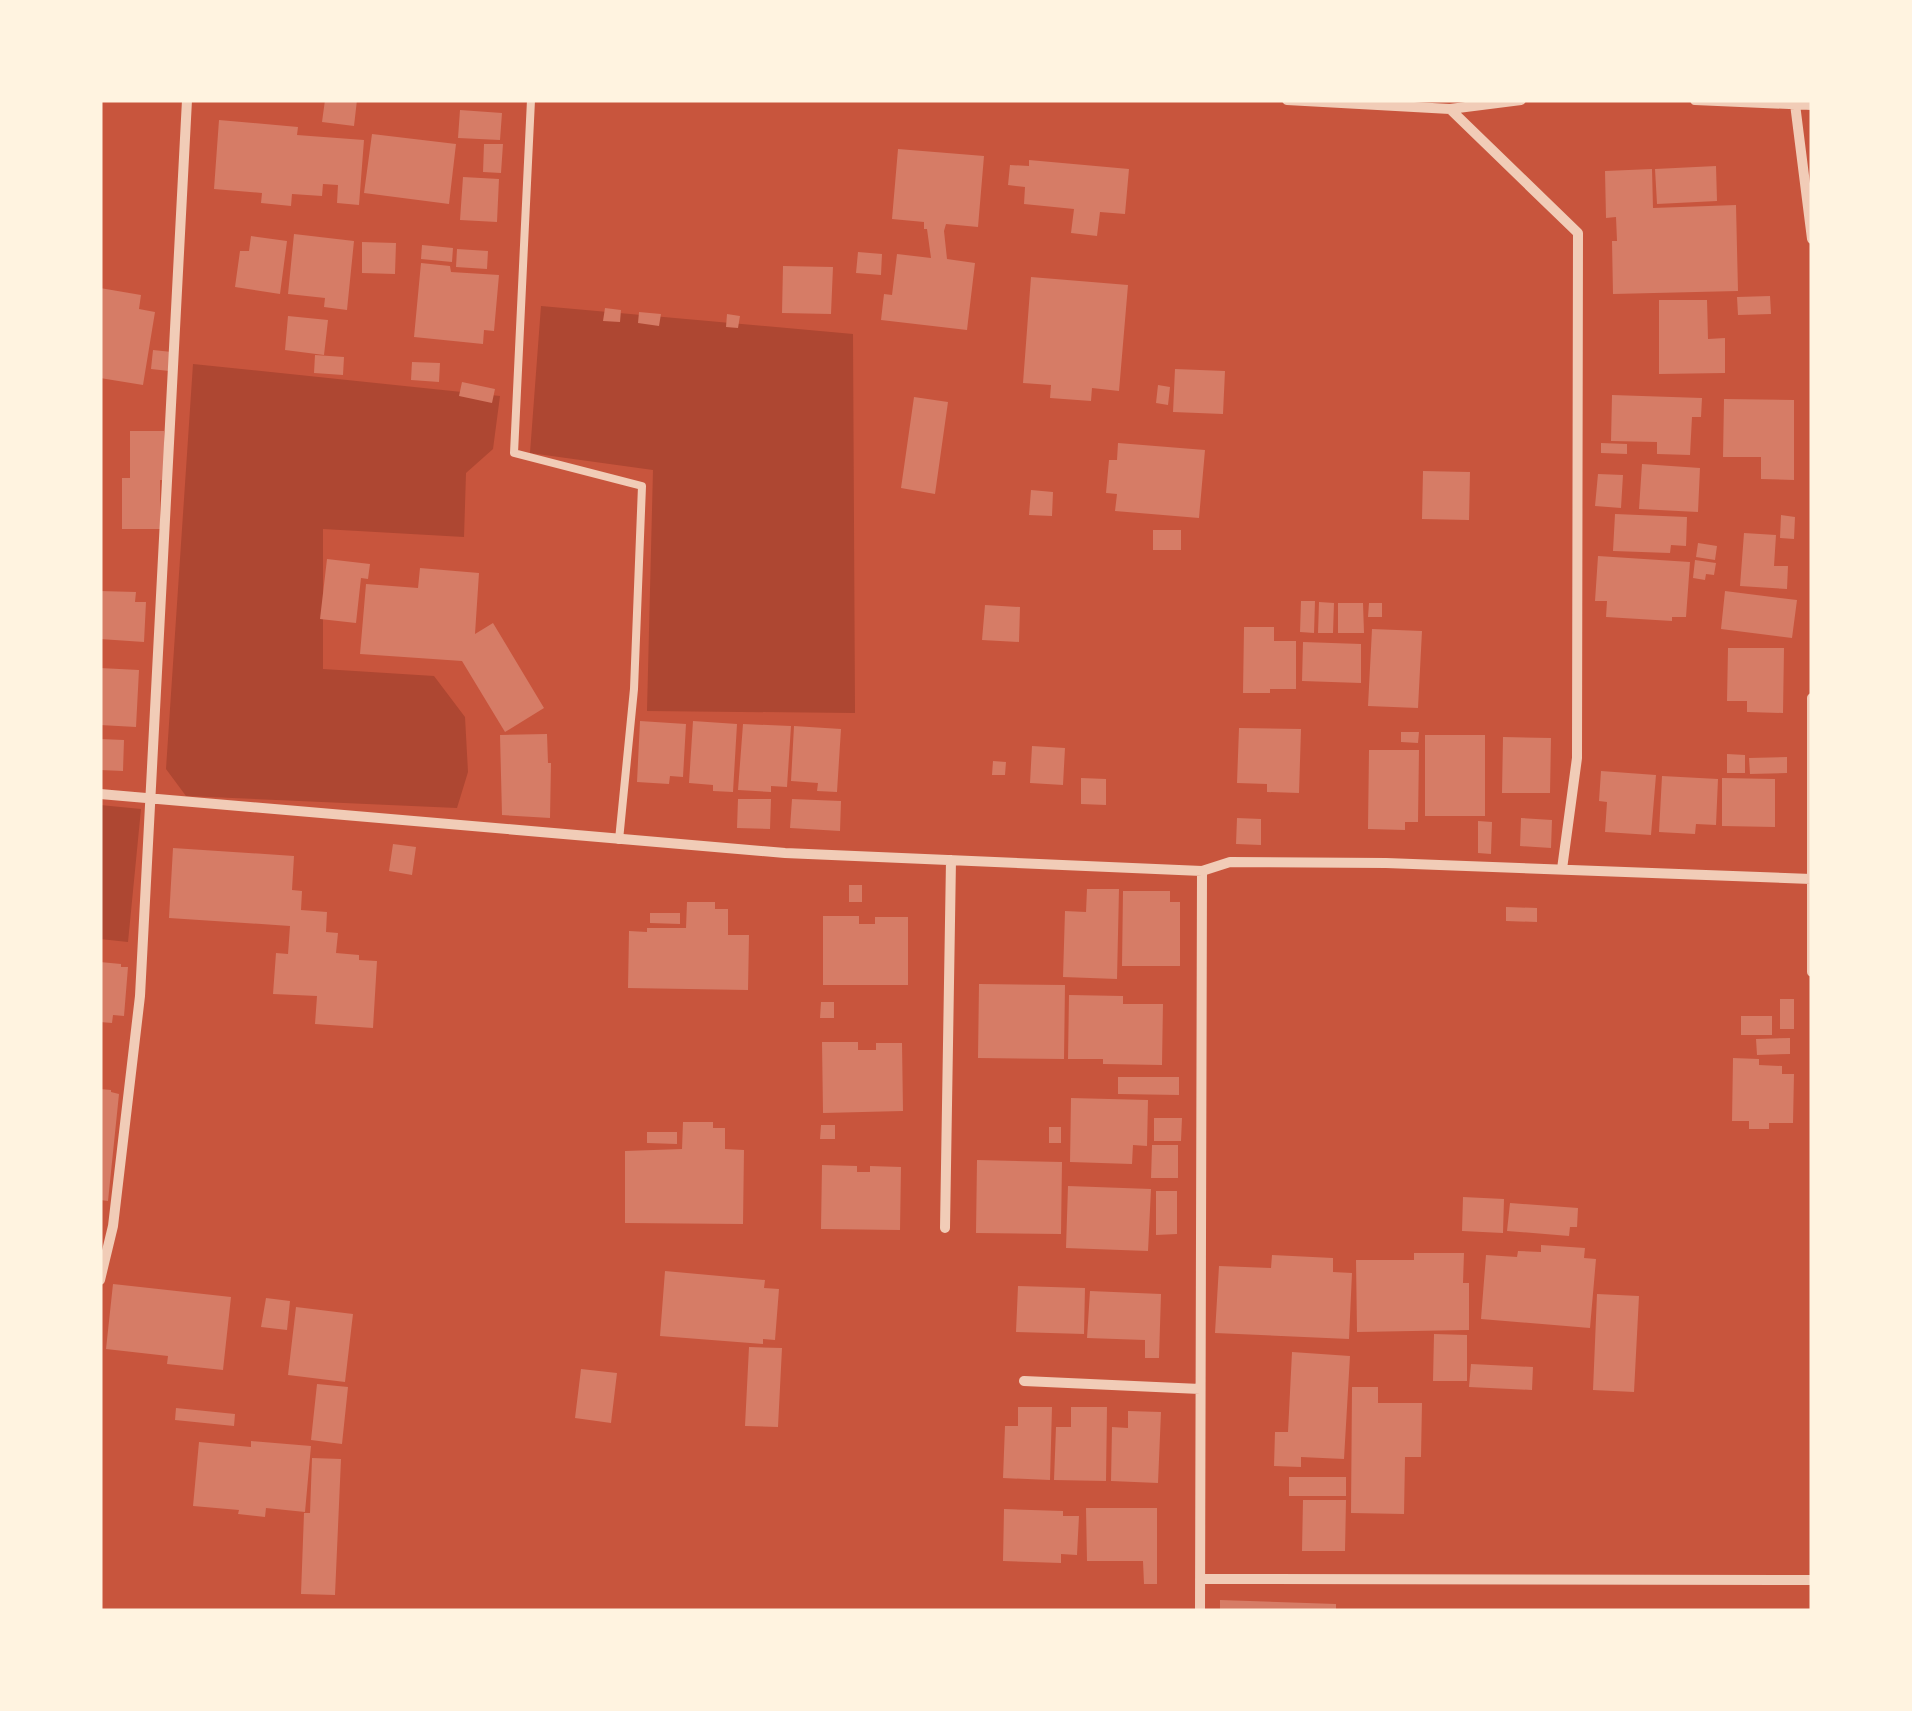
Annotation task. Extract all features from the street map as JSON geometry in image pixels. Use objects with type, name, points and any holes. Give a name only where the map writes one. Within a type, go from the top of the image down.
[{"type":"street","points":[[100,1280],[113,1226],[140,996],[187,100]]},
{"type":"street","points":[[1287,100],[1450,110],[1521,100]]},
{"type":"street","points":[[1695,100],[1812,105]]},
{"type":"street","points":[[1796,104],[1812,239]]},
{"type":"street","points":[[1450,110],[1578,233],[1577,758],[1562,869]]},
{"type":"street","points":[[1812,698],[1812,972]]},
{"type":"street","points":[[100,794],[784,853],[1202,871],[1230,862],[1386,862],[1811,880]]},
{"type":"street","points":[[945,1228],[950,860]]},
{"type":"street","points":[[1200,1611],[1202,871]]},
{"type":"street","points":[[1024,1381],[1200,1389]]},
{"type":"street","points":[[1200,1580],[1812,1580]]},
{"type":"lane","points":[[531,100],[514,453],[642,486],[634,689],[619,840]]},
{"type":"shaded area","points":[[541,306],[853,334],[855,713],[647,711],[653,470],[530,453]]},
{"type":"shaded area","points":[[193,364],[500,396],[493,449],[466,473],[464,537],[323,529],[323,669],[434,676],[465,717],[468,772],[457,808],[186,796],[166,769]]},
{"type":"shaded area","points":[[100,805],[141,809],[128,942],[100,939]]},
{"type":"building","points":[[325,100],[357,100],[354,126],[322,122]]},
{"type":"building","points":[[460,110],[502,113],[500,140],[458,138]]},
{"type":"building","points":[[219,120],[298,127],[297,135],[364,140],[359,205],[337,203],[338,185],[323,184],[322,196],[292,194],[291,206],[261,203],[262,193],[214,189]]},
{"type":"building","points":[[372,134],[456,144],[449,204],[364,193]]},
{"type":"building","points":[[484,144],[503,144],[501,173],[483,172]]},
{"type":"building","points":[[898,149],[984,156],[978,227],[946,224],[944,231],[947,259],[975,263],[967,330],[881,320],[884,294],[892,295],[897,254],[931,258],[924,222],[892,219]]},
{"type":"building","points":[[1029,160],[1129,169],[1125,214],[1100,212],[1097,236],[1071,233],[1074,209],[1024,204],[1025,187],[1008,185],[1010,165],[1029,166]]},
{"type":"building","points":[[1716,166],[1717,201],[1657,204],[1655,169]]},
{"type":"building","points":[[1652,169],[1653,208],[1736,205],[1738,291],[1613,294],[1612,241],[1617,241],[1616,217],[1606,218],[1605,171]]},
{"type":"building","points":[[463,177],[499,179],[497,222],[460,220]]},
{"type":"building","points":[[294,234],[354,241],[347,310],[324,307],[325,298],[288,294]]},
{"type":"building","points":[[251,236],[287,241],[280,294],[235,287],[240,251],[249,251]]},
{"type":"building","points":[[362,242],[396,243],[395,274],[362,273]]},
{"type":"building","points":[[422,245],[453,248],[452,262],[421,259]]},
{"type":"building","points":[[457,249],[488,251],[487,269],[456,267]]},
{"type":"building","points":[[858,252],[882,254],[881,275],[856,273]]},
{"type":"building","points":[[421,263],[450,266],[451,272],[499,275],[494,331],[484,330],[483,344],[414,337]]},
{"type":"building","points":[[783,266],[833,267],[831,314],[782,313]]},
{"type":"building","points":[[1031,277],[1128,285],[1119,391],[1092,388],[1091,401],[1050,398],[1051,385],[1023,383]]},
{"type":"building","points":[[100,288],[141,295],[139,309],[155,312],[143,385],[100,378]]},
{"type":"building","points":[[1770,296],[1771,314],[1738,315],[1737,297]]},
{"type":"building","points":[[1659,300],[1707,300],[1708,339],[1725,338],[1725,373],[1659,374]]},
{"type":"building","points":[[605,308],[621,310],[620,322],[603,321]]},
{"type":"building","points":[[639,312],[661,314],[659,326],[638,323]]},
{"type":"building","points":[[727,314],[740,316],[738,328],[726,327]]},
{"type":"building","points":[[288,316],[328,320],[324,355],[285,350]]},
{"type":"building","points":[[153,350],[172,352],[169,371],[151,369]]},
{"type":"building","points":[[315,355],[344,357],[343,375],[314,373]]},
{"type":"building","points":[[412,362],[440,363],[439,382],[411,380]]},
{"type":"building","points":[[1175,369],[1225,371],[1223,414],[1173,412]]},
{"type":"building","points":[[462,382],[495,389],[492,403],[459,396]]},
{"type":"building","points":[[1158,385],[1170,387],[1168,405],[1156,403]]},
{"type":"building","points":[[1612,395],[1702,398],[1701,417],[1692,417],[1690,455],[1657,454],[1657,442],[1611,441]]},
{"type":"building","points":[[914,397],[948,402],[935,494],[901,488]]},
{"type":"building","points":[[1724,399],[1794,400],[1794,480],[1761,479],[1761,457],[1723,457]]},
{"type":"building","points":[[130,431],[164,431],[160,529],[122,529],[122,478],[130,478]]},
{"type":"building","points":[[1118,443],[1205,450],[1199,518],[1115,511],[1117,494],[1106,493],[1109,460],[1117,460]]},
{"type":"building","points":[[1601,443],[1627,444],[1627,454],[1601,453]]},
{"type":"building","points":[[1642,464],[1700,468],[1698,512],[1639,509]]},
{"type":"building","points":[[1423,471],[1470,472],[1469,520],[1422,519]]},
{"type":"building","points":[[1598,474],[1623,475],[1621,508],[1595,506]]},
{"type":"building","points":[[1031,490],[1053,492],[1052,516],[1029,515]]},
{"type":"building","points":[[1615,514],[1687,517],[1686,546],[1671,545],[1670,553],[1613,551]]},
{"type":"building","points":[[1781,515],[1795,517],[1794,539],[1780,538]]},
{"type":"building","points":[[1153,530],[1181,530],[1181,550],[1153,550]]},
{"type":"building","points":[[1744,533],[1776,535],[1774,566],[1788,566],[1787,589],[1740,586]]},
{"type":"building","points":[[1698,543],[1717,546],[1715,560],[1696,557]]},
{"type":"building","points":[[1598,556],[1690,562],[1686,617],[1672,617],[1672,621],[1606,617],[1607,601],[1595,601]]},
{"type":"building","points":[[327,559],[370,564],[368,579],[361,578],[356,623],[320,619]]},
{"type":"building","points":[[1695,560],[1716,563],[1714,575],[1706,574],[1705,580],[1693,578]]},
{"type":"building","points":[[420,568],[479,573],[475,634],[493,623],[544,708],[505,732],[462,661],[360,654],[366,584],[418,588]]},
{"type":"building","points":[[100,591],[136,592],[135,602],[146,602],[144,642],[100,639]]},
{"type":"building","points":[[1725,591],[1797,600],[1792,638],[1721,629]]},
{"type":"building","points":[[1301,601],[1315,601],[1314,633],[1300,632]]},
{"type":"building","points":[[1319,602],[1334,603],[1333,633],[1318,633]]},
{"type":"building","points":[[1338,603],[1363,603],[1364,633],[1338,633]]},
{"type":"building","points":[[1369,603],[1382,603],[1382,617],[1368,617]]},
{"type":"building","points":[[985,605],[1020,607],[1019,642],[982,640]]},
{"type":"building","points":[[1244,627],[1274,627],[1274,641],[1296,641],[1296,689],[1243,693]]},
{"type":"building","points":[[1372,629],[1422,631],[1418,708],[1368,706]]},
{"type":"building","points":[[1303,642],[1361,644],[1361,683],[1302,681]]},
{"type":"building","points":[[1728,648],[1784,648],[1783,713],[1747,712],[1747,701],[1727,701]]},
{"type":"building","points":[[100,668],[139,670],[136,727],[100,725]]},
{"type":"building","points":[[640,721],[686,724],[683,777],[670,776],[669,784],[637,782]]},
{"type":"building","points":[[693,721],[737,724],[733,792],[713,791],[713,785],[689,783]]},
{"type":"building","points":[[743,724],[791,726],[787,787],[771,786],[771,792],[738,790]]},
{"type":"building","points":[[794,726],[841,729],[837,792],[817,791],[818,783],[791,781]]},
{"type":"building","points":[[1239,728],[1301,729],[1299,793],[1267,792],[1267,784],[1237,783]]},
{"type":"building","points":[[1401,732],[1419,732],[1418,743],[1401,742]]},
{"type":"building","points":[[547,734],[550,818],[502,815],[500,735]]},
{"type":"building","points":[[1425,735],[1485,735],[1485,816],[1425,816]]},
{"type":"building","points":[[1503,737],[1551,738],[1550,793],[1502,793]]},
{"type":"building","points":[[100,739],[124,740],[123,771],[100,770]]},
{"type":"building","points":[[1032,746],[1065,748],[1063,785],[1030,783]]},
{"type":"building","points":[[1369,750],[1419,750],[1418,822],[1405,822],[1405,830],[1368,829]]},
{"type":"building","points":[[1727,754],[1745,755],[1745,773],[1727,773]]},
{"type":"building","points":[[1787,757],[1787,773],[1750,774],[1749,758]]},
{"type":"building","points":[[993,761],[1006,762],[1005,775],[992,775]]},
{"type":"building","points":[[1601,771],[1656,775],[1651,835],[1605,832],[1607,802],[1599,801]]},
{"type":"building","points":[[1662,776],[1718,779],[1716,825],[1696,824],[1695,834],[1659,832]]},
{"type":"building","points":[[1081,778],[1106,779],[1106,805],[1081,804]]},
{"type":"building","points":[[1722,778],[1775,779],[1775,827],[1722,826]]},
{"type":"building","points":[[738,799],[771,799],[770,829],[737,828]]},
{"type":"building","points":[[792,799],[841,801],[840,831],[790,828]]},
{"type":"building","points":[[1237,818],[1261,819],[1261,845],[1236,844]]},
{"type":"building","points":[[1521,818],[1552,820],[1551,848],[1520,846]]},
{"type":"building","points":[[1478,821],[1492,822],[1491,854],[1478,853]]},
{"type":"building","points":[[393,844],[416,847],[412,875],[389,871]]},
{"type":"building","points":[[173,848],[294,856],[292,890],[302,891],[301,910],[327,912],[326,932],[338,933],[336,953],[377,961],[373,1028],[315,1024],[317,996],[273,994],[276,953],[288,954],[290,926],[169,918]]},
{"type":"building","points":[[849,885],[862,885],[862,902],[849,902]]},
{"type":"building","points":[[1087,889],[1119,889],[1117,979],[1063,977],[1065,911],[1086,912]]},
{"type":"building","points":[[1123,891],[1170,891],[1170,902],[1180,902],[1180,966],[1122,966]]},
{"type":"building","points":[[687,902],[715,902],[715,909],[728,909],[728,935],[749,935],[748,990],[628,988],[629,931],[686,928]]},
{"type":"building","points":[[1506,907],[1537,908],[1537,922],[1506,921]]},
{"type":"building","points":[[650,913],[680,913],[680,924],[650,923]]},
{"type":"building","points":[[823,916],[859,916],[859,924],[875,924],[875,917],[908,917],[908,985],[823,985]]},
{"type":"building","points":[[100,962],[128,967],[124,1016],[113,1015],[112,1023],[100,1022]]},
{"type":"building","points":[[979,984],[1065,985],[1064,1059],[978,1058]]},
{"type":"building","points":[[1069,995],[1123,996],[1123,1004],[1163,1004],[1162,1065],[1068,1059]]},
{"type":"building","points":[[1780,999],[1794,999],[1794,1029],[1780,1029]]},
{"type":"building","points":[[821,1002],[834,1002],[834,1018],[820,1018]]},
{"type":"building","points":[[1741,1016],[1772,1016],[1772,1035],[1741,1035]]},
{"type":"building","points":[[1790,1038],[1790,1054],[1757,1055],[1756,1039]]},
{"type":"building","points":[[822,1042],[858,1042],[858,1050],[876,1050],[876,1043],[902,1043],[903,1111],[823,1113]]},
{"type":"building","points":[[1733,1058],[1759,1059],[1759,1065],[1782,1066],[1782,1074],[1794,1074],[1793,1123],[1769,1123],[1769,1129],[1749,1129],[1749,1121],[1732,1121]]},
{"type":"building","points":[[1118,1077],[1179,1077],[1179,1095],[1118,1094]]},
{"type":"building","points":[[100,1089],[119,1094],[108,1201],[100,1200]]},
{"type":"building","points":[[1071,1098],[1148,1100],[1147,1146],[1133,1145],[1132,1164],[1070,1162]]},
{"type":"building","points":[[1154,1118],[1182,1118],[1181,1141],[1154,1141]]},
{"type":"building","points":[[683,1122],[713,1122],[713,1128],[725,1128],[725,1149],[744,1150],[743,1224],[625,1223],[625,1151],[682,1149]]},
{"type":"building","points":[[821,1125],[835,1125],[835,1139],[820,1139]]},
{"type":"building","points":[[1049,1127],[1061,1127],[1061,1143],[1049,1143]]},
{"type":"building","points":[[647,1132],[677,1132],[677,1144],[647,1143]]},
{"type":"building","points":[[1152,1145],[1178,1145],[1178,1178],[1151,1178]]},
{"type":"building","points":[[977,1160],[1062,1162],[1061,1234],[976,1233]]},
{"type":"building","points":[[822,1165],[857,1166],[857,1172],[870,1172],[870,1166],[901,1167],[900,1230],[821,1229]]},
{"type":"building","points":[[1068,1186],[1151,1189],[1148,1251],[1066,1248]]},
{"type":"building","points":[[1156,1191],[1177,1191],[1177,1234],[1156,1235]]},
{"type":"building","points":[[1463,1197],[1504,1199],[1503,1233],[1462,1231]]},
{"type":"building","points":[[1510,1203],[1578,1208],[1577,1227],[1570,1227],[1569,1236],[1507,1231]]},
{"type":"building","points":[[1541,1245],[1585,1248],[1584,1258],[1596,1259],[1590,1328],[1481,1319],[1486,1255],[1517,1257],[1518,1251],[1541,1252]]},
{"type":"building","points":[[1414,1253],[1464,1253],[1463,1283],[1469,1283],[1469,1330],[1357,1332],[1356,1260],[1414,1260]]},
{"type":"building","points":[[1272,1255],[1333,1258],[1333,1272],[1352,1273],[1349,1339],[1215,1333],[1219,1266],[1271,1268]]},
{"type":"building","points":[[665,1271],[765,1280],[764,1288],[779,1289],[775,1340],[763,1339],[763,1344],[660,1336]]},
{"type":"building","points":[[113,1284],[231,1297],[223,1370],[167,1364],[168,1356],[106,1349]]},
{"type":"building","points":[[1018,1286],[1085,1288],[1084,1334],[1016,1332]]},
{"type":"building","points":[[1090,1291],[1161,1294],[1159,1358],[1145,1358],[1145,1340],[1087,1338]]},
{"type":"building","points":[[1597,1294],[1639,1296],[1634,1392],[1593,1390]]},
{"type":"building","points":[[266,1298],[290,1301],[287,1330],[261,1327]]},
{"type":"building","points":[[296,1307],[353,1314],[345,1382],[288,1375]]},
{"type":"building","points":[[1434,1334],[1467,1335],[1467,1381],[1433,1381]]},
{"type":"building","points":[[749,1347],[782,1348],[778,1427],[745,1426]]},
{"type":"building","points":[[1292,1352],[1350,1356],[1344,1459],[1301,1457],[1301,1467],[1274,1466],[1275,1432],[1288,1432]]},
{"type":"building","points":[[1471,1364],[1533,1367],[1532,1390],[1469,1387]]},
{"type":"building","points":[[581,1369],[617,1373],[611,1423],[575,1418]]},
{"type":"building","points":[[317,1384],[348,1387],[342,1444],[311,1440]]},
{"type":"building","points":[[1352,1387],[1378,1387],[1378,1403],[1422,1403],[1421,1457],[1405,1457],[1404,1514],[1351,1513]]},
{"type":"building","points":[[1018,1407],[1052,1407],[1050,1480],[1003,1478],[1005,1426],[1018,1426]]},
{"type":"building","points":[[1071,1407],[1107,1407],[1106,1481],[1054,1480],[1056,1427],[1071,1427]]},
{"type":"building","points":[[176,1408],[235,1414],[234,1426],[175,1420]]},
{"type":"building","points":[[1128,1411],[1161,1412],[1158,1483],[1111,1481],[1112,1427],[1128,1428]]},
{"type":"building","points":[[251,1441],[311,1446],[305,1512],[266,1508],[265,1517],[193,1506],[199,1442],[251,1447]]},
{"type":"building","points":[[312,1458],[341,1459],[335,1595],[301,1594],[304,1513],[310,1513]]},
{"type":"building","points":[[1289,1477],[1346,1477],[1346,1496],[1289,1496]]},
{"type":"building","points":[[1303,1500],[1346,1500],[1345,1551],[1302,1551]]},
{"type":"building","points":[[1086,1508],[1157,1508],[1157,1584],[1144,1584],[1143,1561],[1087,1561]]},
{"type":"building","points":[[1004,1509],[1063,1511],[1063,1516],[1079,1516],[1077,1555],[1061,1554],[1061,1563],[1003,1561]]},
{"type":"building","points":[[1220,1600],[1336,1604],[1336,1611],[1220,1611]]}]
